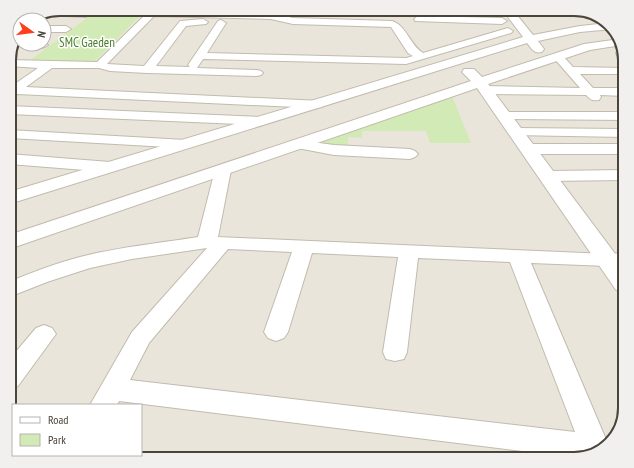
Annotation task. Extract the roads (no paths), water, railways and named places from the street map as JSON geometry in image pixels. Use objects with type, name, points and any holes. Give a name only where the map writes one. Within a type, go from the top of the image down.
[{"type":"street","points":[[100,65],[149,16]]},
{"type":"street","points":[[271,16],[293,20],[392,24],[395,25],[412,51],[422,57]]},
{"type":"street","points":[[498,16],[508,31]]},
{"type":"street","points":[[512,16],[529,39],[570,70],[589,91],[618,115]]},
{"type":"street","points":[[418,19],[502,21]]},
{"type":"street","points":[[147,70],[184,23],[246,23]]},
{"type":"street","points":[[190,71],[221,23]]},
{"type":"street","points":[[16,196],[529,39],[580,29],[603,27]]},
{"type":"street","points":[[52,29],[66,29]]},
{"type":"street","points":[[381,68],[508,31],[529,39]]},
{"type":"street","points":[[16,240],[297,144],[483,86],[553,58],[588,47],[617,50]]},
{"type":"street","points":[[200,56],[406,61]]},
{"type":"street","points":[[456,61],[483,86],[548,176],[617,259]]},
{"type":"street","points":[[16,63],[100,65],[110,68],[147,70],[257,73]]},
{"type":"street","points":[[16,87],[49,65]]},
{"type":"street","points":[[570,70],[618,71]]},
{"type":"street","points":[[483,86],[618,92]]},
{"type":"street","points":[[16,89],[317,104]]},
{"type":"street","points":[[16,110],[260,121]]},
{"type":"street","points":[[504,116],[618,116]]},
{"type":"street","points":[[516,132],[618,133]]},
{"type":"street","points":[[577,133],[618,174]]},
{"type":"street","points":[[16,134],[186,144]]},
{"type":"street","points":[[297,144],[334,150],[410,154]]},
{"type":"street","points":[[528,149],[618,149]]},
{"type":"street","points":[[16,160],[110,167]]},
{"type":"street","points":[[223,170],[214,242],[140,338],[107,397],[590,449]]},
{"type":"street","points":[[548,176],[618,175]]},
{"type":"street","points":[[16,191],[30,192]]},
{"type":"street","points":[[16,287],[40,277],[86,262],[132,253],[214,242],[617,259]]},
{"type":"street","points":[[276,332],[304,246]]},
{"type":"street","points":[[395,352],[408,251]]},
{"type":"street","points":[[518,256],[595,447]]},
{"type":"street","points":[[16,370],[44,334]]},
{"type":"park label","name":"SMC Gaeden","points":[[87,42]]}]
